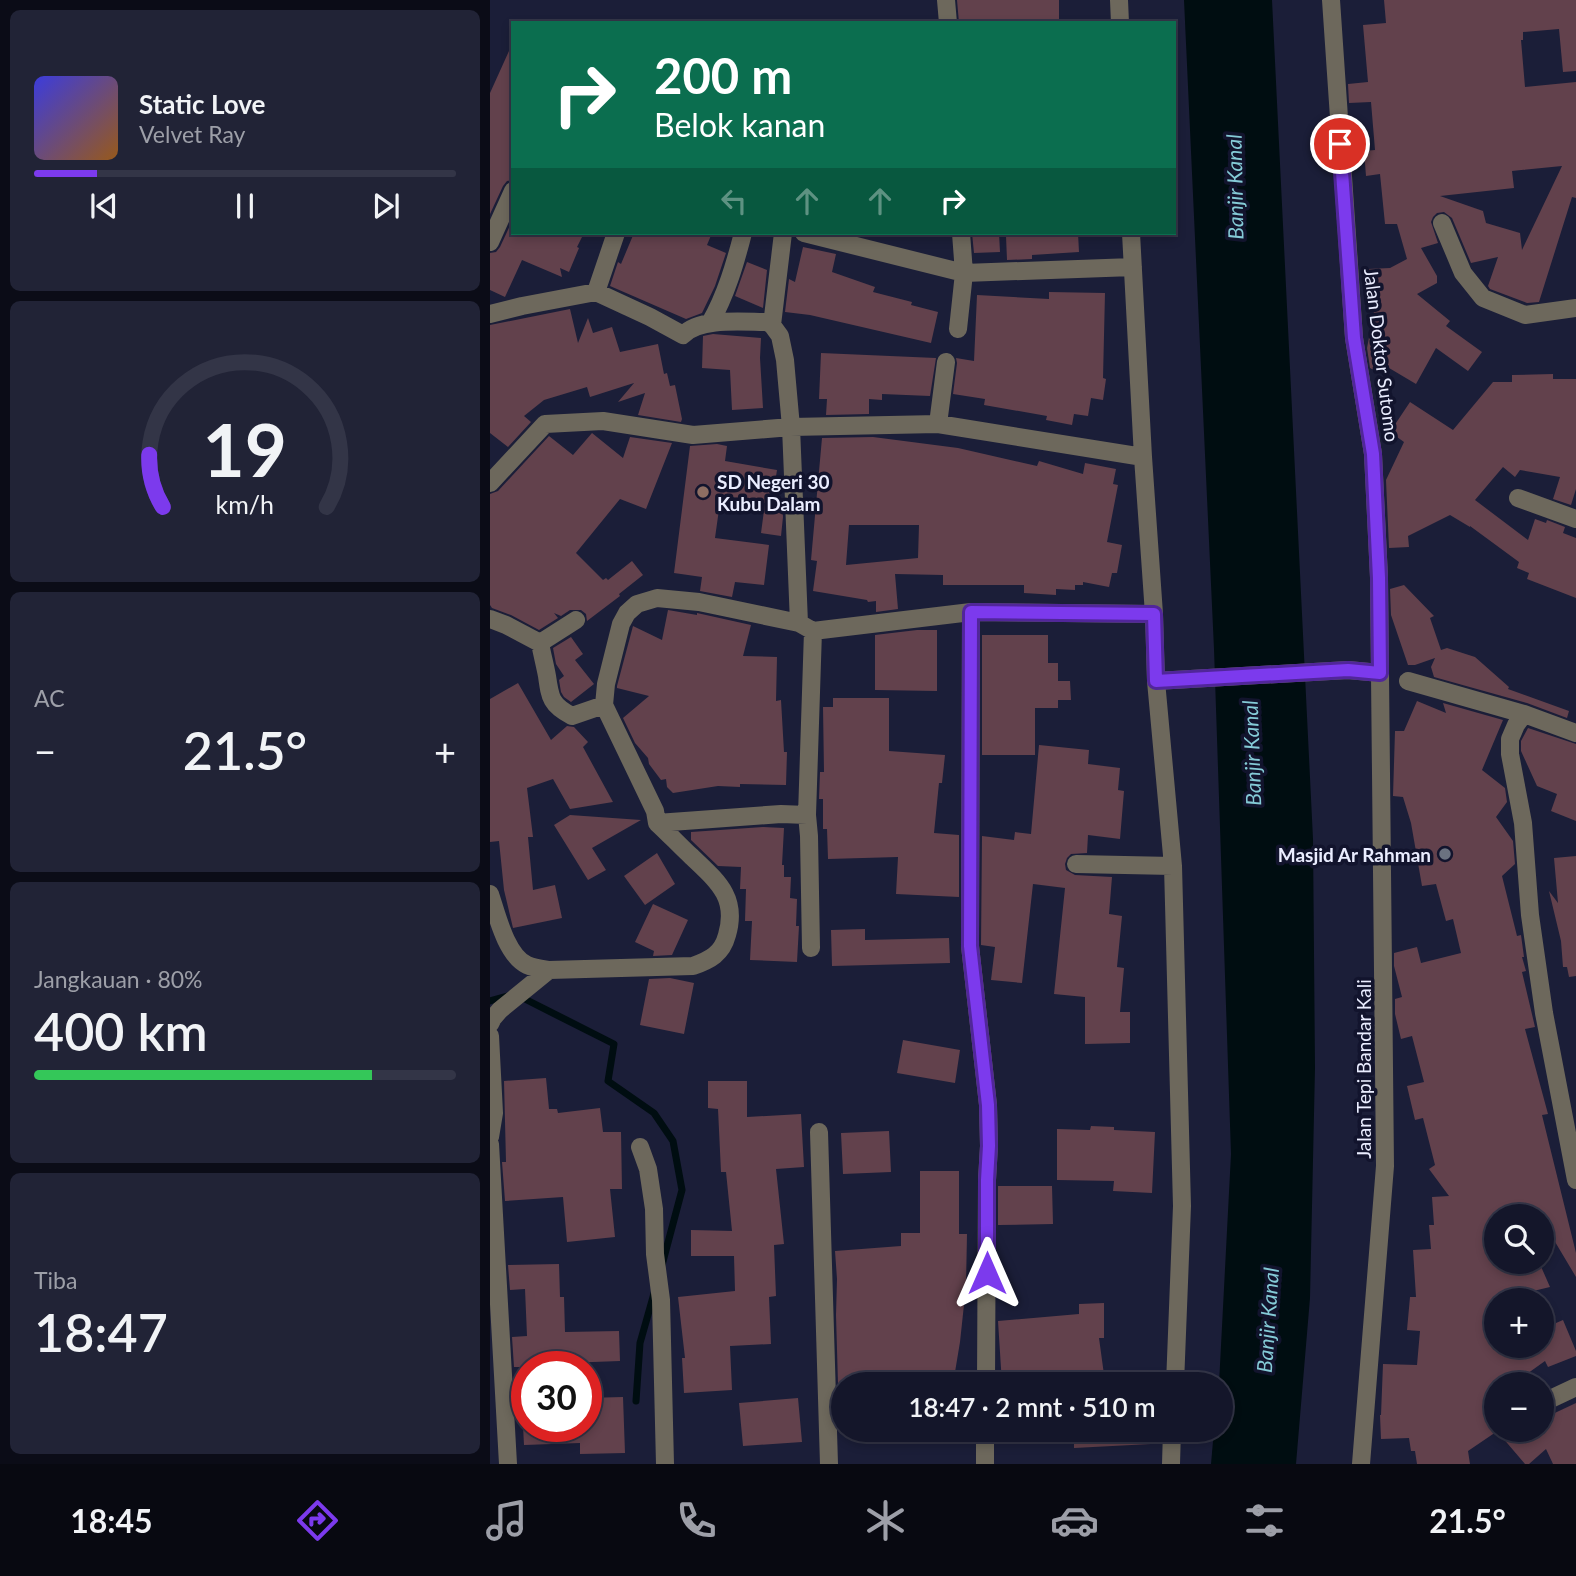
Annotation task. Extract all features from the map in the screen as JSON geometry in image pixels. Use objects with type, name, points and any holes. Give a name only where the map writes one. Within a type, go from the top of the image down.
[{"type":"street","points":[[947,0],[948,21]]},
{"type":"street","points":[[1119,0],[1120,21]]},
{"type":"street","name":"Jalan Doktor Sutomo","points":[[1331,0],[1354,338],[1373,454],[1380,673]]},
{"type":"street","points":[[490,242],[511,195]]},
{"type":"street","points":[[1442,223],[1463,273],[1483,298],[1525,314],[1576,308]]},
{"type":"street","points":[[596,292],[616,235]]},
{"type":"street","points":[[710,323],[732,273],[742,235]]},
{"type":"street","points":[[772,325],[783,235]]},
{"type":"street","points":[[812,235],[964,273],[1133,267]]},
{"type":"street","points":[[958,329],[964,273],[961,235]]},
{"type":"street","points":[[1131,235],[1143,457],[1172,866],[1182,1206],[1175,1372]]},
{"type":"street","points":[[490,314],[596,292],[683,335],[688,330],[710,323],[767,322],[780,336],[791,427],[806,627],[811,948]]},
{"type":"street","points":[[938,424],[946,362]]},
{"type":"street","points":[[490,483],[545,424],[603,421],[693,435],[791,427],[938,424],[1143,457]]},
{"type":"street","points":[[1518,498],[1576,519]]},
{"type":"street","points":[[490,894],[515,956],[542,975],[693,966],[709,961],[724,946],[731,922],[728,899],[719,883],[657,823],[655,811],[604,705],[606,684],[621,624],[627,612],[637,604],[657,598],[699,602],[806,627],[971,612],[1154,614]]},
{"type":"street","points":[[971,612],[970,946],[988,1105],[986,1372]]},
{"type":"street","points":[[490,619],[540,643]]},
{"type":"street","points":[[540,643],[576,620]]},
{"type":"street","points":[[540,643],[549,694],[559,709],[572,716],[604,705]]},
{"type":"street","points":[[1158,681],[1348,670],[1380,673]]},
{"type":"street","name":"Jalan Tepi Bandar Kali","points":[[1361,1464],[1385,1166],[1380,673]]},
{"type":"street","points":[[1408,681],[1524,714],[1576,733]]},
{"type":"street","points":[[1524,714],[1510,739],[1510,754],[1523,823],[1530,915],[1544,1013],[1576,1180]]},
{"type":"street","points":[[657,823],[781,814],[807,815]]},
{"type":"street","points":[[1076,864],[1172,866]]},
{"type":"street","points":[[495,1017],[542,975]]},
{"type":"street","points":[[490,1036],[494,1113],[490,1137]]},
{"type":"street","points":[[819,1132],[829,1464]]},
{"type":"street","points":[[490,1144],[508,1464]]},
{"type":"street","points":[[640,1147],[648,1169],[654,1209],[665,1464]]},
{"type":"street","points":[[1554,1397],[1576,1387]]},
{"type":"street","points":[[985,1442],[985,1464]]},
{"type":"street","points":[[1171,1464],[1172,1442]]},
{"type":"water","name":"Banjir Kanal","points":[[1184,0],[1272,0],[1313,839],[1315,1068],[1310,1298],[1296,1464],[1211,1464],[1213,1442],[1233,1442],[1233,1372],[1220,1372],[1231,1154],[1214,649]]},
{"type":"building","points":[[957,0],[1059,0],[1059,21],[959,21]]},
{"type":"building","points":[[1384,0],[1576,0],[1576,71],[1563,72],[1559,29],[1523,32],[1521,40],[1525,87],[1576,82],[1576,198],[1572,197],[1539,302],[1527,303],[1490,289],[1488,286],[1498,257],[1471,263],[1452,218],[1444,212],[1437,213],[1431,222],[1438,243],[1421,248],[1437,276],[1437,283],[1417,294],[1450,321],[1446,326],[1482,352],[1468,371],[1436,348],[1416,384],[1384,365],[1380,373],[1370,368],[1367,348],[1375,306],[1369,306],[1368,269],[1390,268],[1407,259],[1397,224],[1385,224],[1380,174],[1366,176],[1364,151],[1375,150],[1371,102],[1349,103],[1348,84],[1368,82],[1363,25],[1386,23]],"holes":[[[1562,166],[1522,250],[1520,233],[1486,223],[1483,211],[1440,196],[1514,188],[1512,171]]]},
{"type":"building","points":[[511,46],[511,180],[503,186],[490,214],[490,93]]},
{"type":"building","points":[[511,223],[511,235],[583,235],[569,272],[560,268],[562,277],[522,260],[505,297],[490,290],[490,253],[496,252]]},
{"type":"building","points":[[633,235],[711,235],[707,245],[726,253],[702,313],[686,319],[610,286],[618,262],[621,264]]},
{"type":"building","points":[[972,235],[999,235],[1000,252],[974,253]]},
{"type":"building","points":[[1078,235],[1079,252],[1032,255],[1032,259],[1007,260],[1006,236]]},
{"type":"building","points":[[803,247],[836,254],[832,272],[875,287],[873,292],[938,312],[931,343],[810,315],[785,312],[789,279],[795,282]]},
{"type":"building","points":[[747,262],[767,270],[763,308],[735,296]]},
{"type":"building","points":[[1049,292],[1105,293],[1103,378],[1106,379],[1103,400],[1091,398],[1088,416],[1074,414],[1072,425],[1046,420],[1047,416],[984,405],[985,399],[953,394],[956,358],[974,361],[977,295],[1049,299]]},
{"type":"building","points":[[570,309],[578,343],[588,318],[593,333],[612,327],[620,352],[658,344],[664,374],[667,373],[670,386],[675,385],[681,422],[638,415],[645,393],[618,402],[634,383],[590,397],[587,387],[544,400],[524,416],[531,422],[508,447],[490,433],[490,325]]},
{"type":"building","points":[[713,334],[761,338],[763,408],[732,410],[730,370],[702,368],[703,336]]},
{"type":"building","points":[[821,353],[936,358],[930,396],[882,394],[882,400],[869,399],[869,414],[826,415],[827,399],[819,399]]},
{"type":"building","points":[[1553,374],[1553,379],[1576,379],[1576,489],[1571,505],[1553,499],[1560,477],[1520,470],[1515,477],[1503,467],[1475,500],[1528,540],[1535,519],[1546,523],[1547,520],[1565,527],[1563,533],[1576,538],[1576,598],[1527,579],[1529,573],[1517,568],[1519,562],[1470,526],[1450,515],[1408,536],[1409,547],[1389,548],[1386,480],[1404,442],[1390,432],[1410,402],[1453,430],[1493,382],[1512,382],[1512,375]]},
{"type":"building","points":[[592,433],[623,458],[630,437],[672,443],[646,509],[620,499],[576,553],[603,580],[608,580],[632,561],[643,575],[587,621],[586,614],[581,610],[570,610],[561,616],[554,613],[558,618],[539,630],[490,605],[490,494],[498,491],[549,436],[573,455]]},
{"type":"building","points":[[873,437],[958,448],[1037,466],[1039,461],[1083,474],[1085,463],[1116,469],[1113,484],[1118,485],[1107,542],[1122,545],[1117,573],[1112,573],[1109,587],[1083,582],[1083,585],[1075,585],[1075,590],[1056,589],[1056,595],[1024,593],[1024,585],[943,585],[943,575],[895,574],[898,609],[876,612],[876,601],[868,602],[813,591],[817,561],[811,560],[822,438]],"holes":[[[849,525],[919,525],[918,558],[846,565]]]},
{"type":"building","name":"SD Negeri 30 Kubu Dalam","points":[[690,446],[727,446],[725,461],[777,470],[773,496],[782,498],[781,536],[761,533],[765,503],[721,495],[715,538],[769,545],[764,585],[735,582],[732,597],[700,591],[702,577],[674,573]]},
{"type":"building","points":[[1404,585],[1434,616],[1430,618],[1441,650],[1447,648],[1475,657],[1509,687],[1508,689],[1569,711],[1567,718],[1527,703],[1434,677],[1431,667],[1435,658],[1408,665],[1391,615],[1390,589]]},
{"type":"building","points":[[668,610],[697,613],[751,625],[743,656],[777,657],[776,701],[781,700],[784,752],[787,752],[786,785],[740,784],[740,787],[718,786],[673,793],[667,787],[666,779],[661,780],[649,764],[623,718],[649,696],[617,686],[633,626],[662,640]]},
{"type":"building","points":[[937,630],[937,691],[875,690],[875,635]]},
{"type":"building","points":[[982,635],[1048,635],[1048,663],[1058,663],[1058,681],[1070,681],[1071,700],[1058,700],[1058,708],[1035,708],[1035,755],[982,755]]},
{"type":"building","points":[[571,637],[583,654],[575,660],[594,684],[571,702],[561,692],[559,680],[564,676],[556,664],[553,648]]},
{"type":"building","points":[[518,683],[551,740],[567,726],[574,727],[588,742],[583,747],[613,802],[570,809],[553,779],[527,788],[533,837],[528,837],[533,890],[555,885],[562,918],[513,928],[504,890],[499,841],[490,842],[490,699]]},
{"type":"building","points":[[833,698],[889,698],[889,751],[945,755],[934,833],[959,835],[959,897],[896,894],[898,857],[828,859],[827,829],[823,829],[823,799],[819,799],[820,772],[824,772],[823,707],[833,707]]},
{"type":"building","points":[[1417,701],[1446,713],[1443,703],[1503,720],[1482,770],[1505,788],[1507,802],[1496,817],[1513,841],[1515,864],[1502,876],[1517,936],[1521,935],[1526,971],[1522,972],[1535,1027],[1525,1029],[1548,1114],[1542,1115],[1576,1253],[1576,1277],[1554,1240],[1554,1204],[1484,1204],[1484,1274],[1544,1274],[1550,1287],[1484,1288],[1484,1358],[1554,1358],[1554,1324],[1563,1320],[1576,1356],[1548,1367],[1545,1361],[1530,1372],[1484,1372],[1484,1440],[1468,1451],[1470,1464],[1417,1464],[1409,1438],[1381,1439],[1383,1364],[1417,1365],[1420,1331],[1407,1330],[1410,1297],[1416,1297],[1413,1250],[1431,1249],[1429,1225],[1434,1225],[1432,1197],[1449,1196],[1429,1169],[1435,1165],[1423,1118],[1415,1120],[1407,1086],[1424,1082],[1412,1036],[1401,1039],[1395,1014],[1395,999],[1402,997],[1394,966],[1394,953],[1417,947],[1421,963],[1461,953],[1453,919],[1446,921],[1436,884],[1422,886],[1411,823],[1403,797],[1393,796],[1395,731],[1404,731]]},
{"type":"building","points":[[1528,728],[1576,744],[1576,821],[1551,811],[1557,794],[1537,786],[1521,751],[1521,741]]},
{"type":"building","points":[[1039,745],[1089,750],[1088,764],[1120,768],[1118,790],[1124,791],[1120,839],[1088,835],[1087,853],[1071,854],[1065,864],[1066,870],[1075,875],[1112,877],[1109,914],[1122,916],[1117,967],[1124,968],[1120,1012],[1130,1012],[1130,1043],[1085,1044],[1085,997],[1054,994],[1065,888],[1033,884],[1022,983],[991,980],[995,947],[981,945],[982,836],[1014,840],[1015,832],[1031,834]]},
{"type":"building","points":[[570,815],[641,820],[592,848],[606,870],[588,880],[554,825]]},
{"type":"building","points":[[784,828],[784,877],[791,877],[790,898],[797,899],[797,962],[750,960],[752,921],[745,921],[746,889],[740,889],[741,867],[718,866],[691,840],[691,832]]},
{"type":"building","points":[[657,853],[675,884],[645,905],[624,876]]},
{"type":"building","points":[[1576,856],[1576,976],[1569,977],[1567,967],[1563,967],[1561,941],[1549,891],[1558,903],[1554,858]]},
{"type":"building","points":[[653,904],[688,920],[672,955],[653,956],[654,951],[635,942]]},
{"type":"building","points":[[865,929],[865,940],[949,938],[950,963],[832,966],[831,930]]},
{"type":"building","points":[[670,978],[694,983],[684,1034],[640,1025],[649,979]]},
{"type":"building","points":[[903,1040],[960,1050],[955,1083],[897,1073]]},
{"type":"building","points":[[546,1078],[549,1109],[557,1109],[558,1113],[600,1108],[603,1132],[621,1132],[622,1189],[610,1189],[615,1237],[567,1242],[563,1197],[505,1201],[502,1162],[506,1162],[504,1081]]},
{"type":"building","points":[[708,1081],[747,1081],[747,1117],[801,1114],[804,1167],[776,1169],[784,1244],[774,1245],[776,1296],[769,1297],[771,1344],[730,1346],[732,1390],[684,1393],[682,1358],[685,1358],[678,1297],[735,1291],[734,1256],[691,1256],[691,1230],[732,1231],[726,1172],[721,1172],[718,1109],[708,1108]]},
{"type":"building","points":[[1091,1126],[1155,1132],[1152,1193],[1113,1191],[1114,1181],[1057,1180],[1057,1129],[1090,1130]]},
{"type":"building","points":[[889,1131],[891,1172],[843,1174],[841,1133]]},
{"type":"building","points":[[920,1171],[959,1171],[959,1234],[967,1234],[966,1286],[955,1372],[838,1372],[835,1251],[901,1246],[901,1233],[920,1233]]},
{"type":"building","points":[[998,1186],[1052,1186],[1053,1224],[998,1225]]},
{"type":"building","points":[[559,1264],[565,1332],[619,1331],[620,1361],[602,1362],[602,1351],[513,1351],[512,1337],[527,1336],[525,1289],[510,1290],[508,1265]]},
{"type":"building","points":[[1104,1303],[1104,1338],[1099,1338],[1104,1372],[1001,1372],[998,1321],[1079,1314],[1079,1304]]},
{"type":"building","points":[[623,1397],[625,1453],[580,1454],[580,1443],[524,1445],[524,1442],[602,1442],[602,1398]]},
{"type":"building","points":[[798,1398],[802,1442],[743,1446],[739,1403]]},
{"type":"building","points":[[1576,1403],[1576,1464],[1553,1464],[1546,1449],[1529,1464],[1525,1464],[1506,1442],[1554,1442],[1554,1413]]},
{"type":"building","points":[[1074,1442],[1151,1444],[1074,1448]]},
{"type":"waterway","points":[[490,1001],[515,994],[614,1044],[608,1081],[654,1113],[673,1141],[682,1190],[662,1265]]},
{"type":"waterway","points":[[636,1401],[640,1343],[655,1290]]},
{"type":"place","name":"SD Negeri 30 Kubu Dalam","points":[[703,492]]},
{"type":"place","name":"Masjid Ar Rahman","points":[[1445,854]]},
{"type":"route","points":[[987,1273],[988,1105],[970,946],[971,612],[1154,614],[1156,681],[1348,670],[1380,673],[1373,454],[1354,338],[1340,144]]}]
